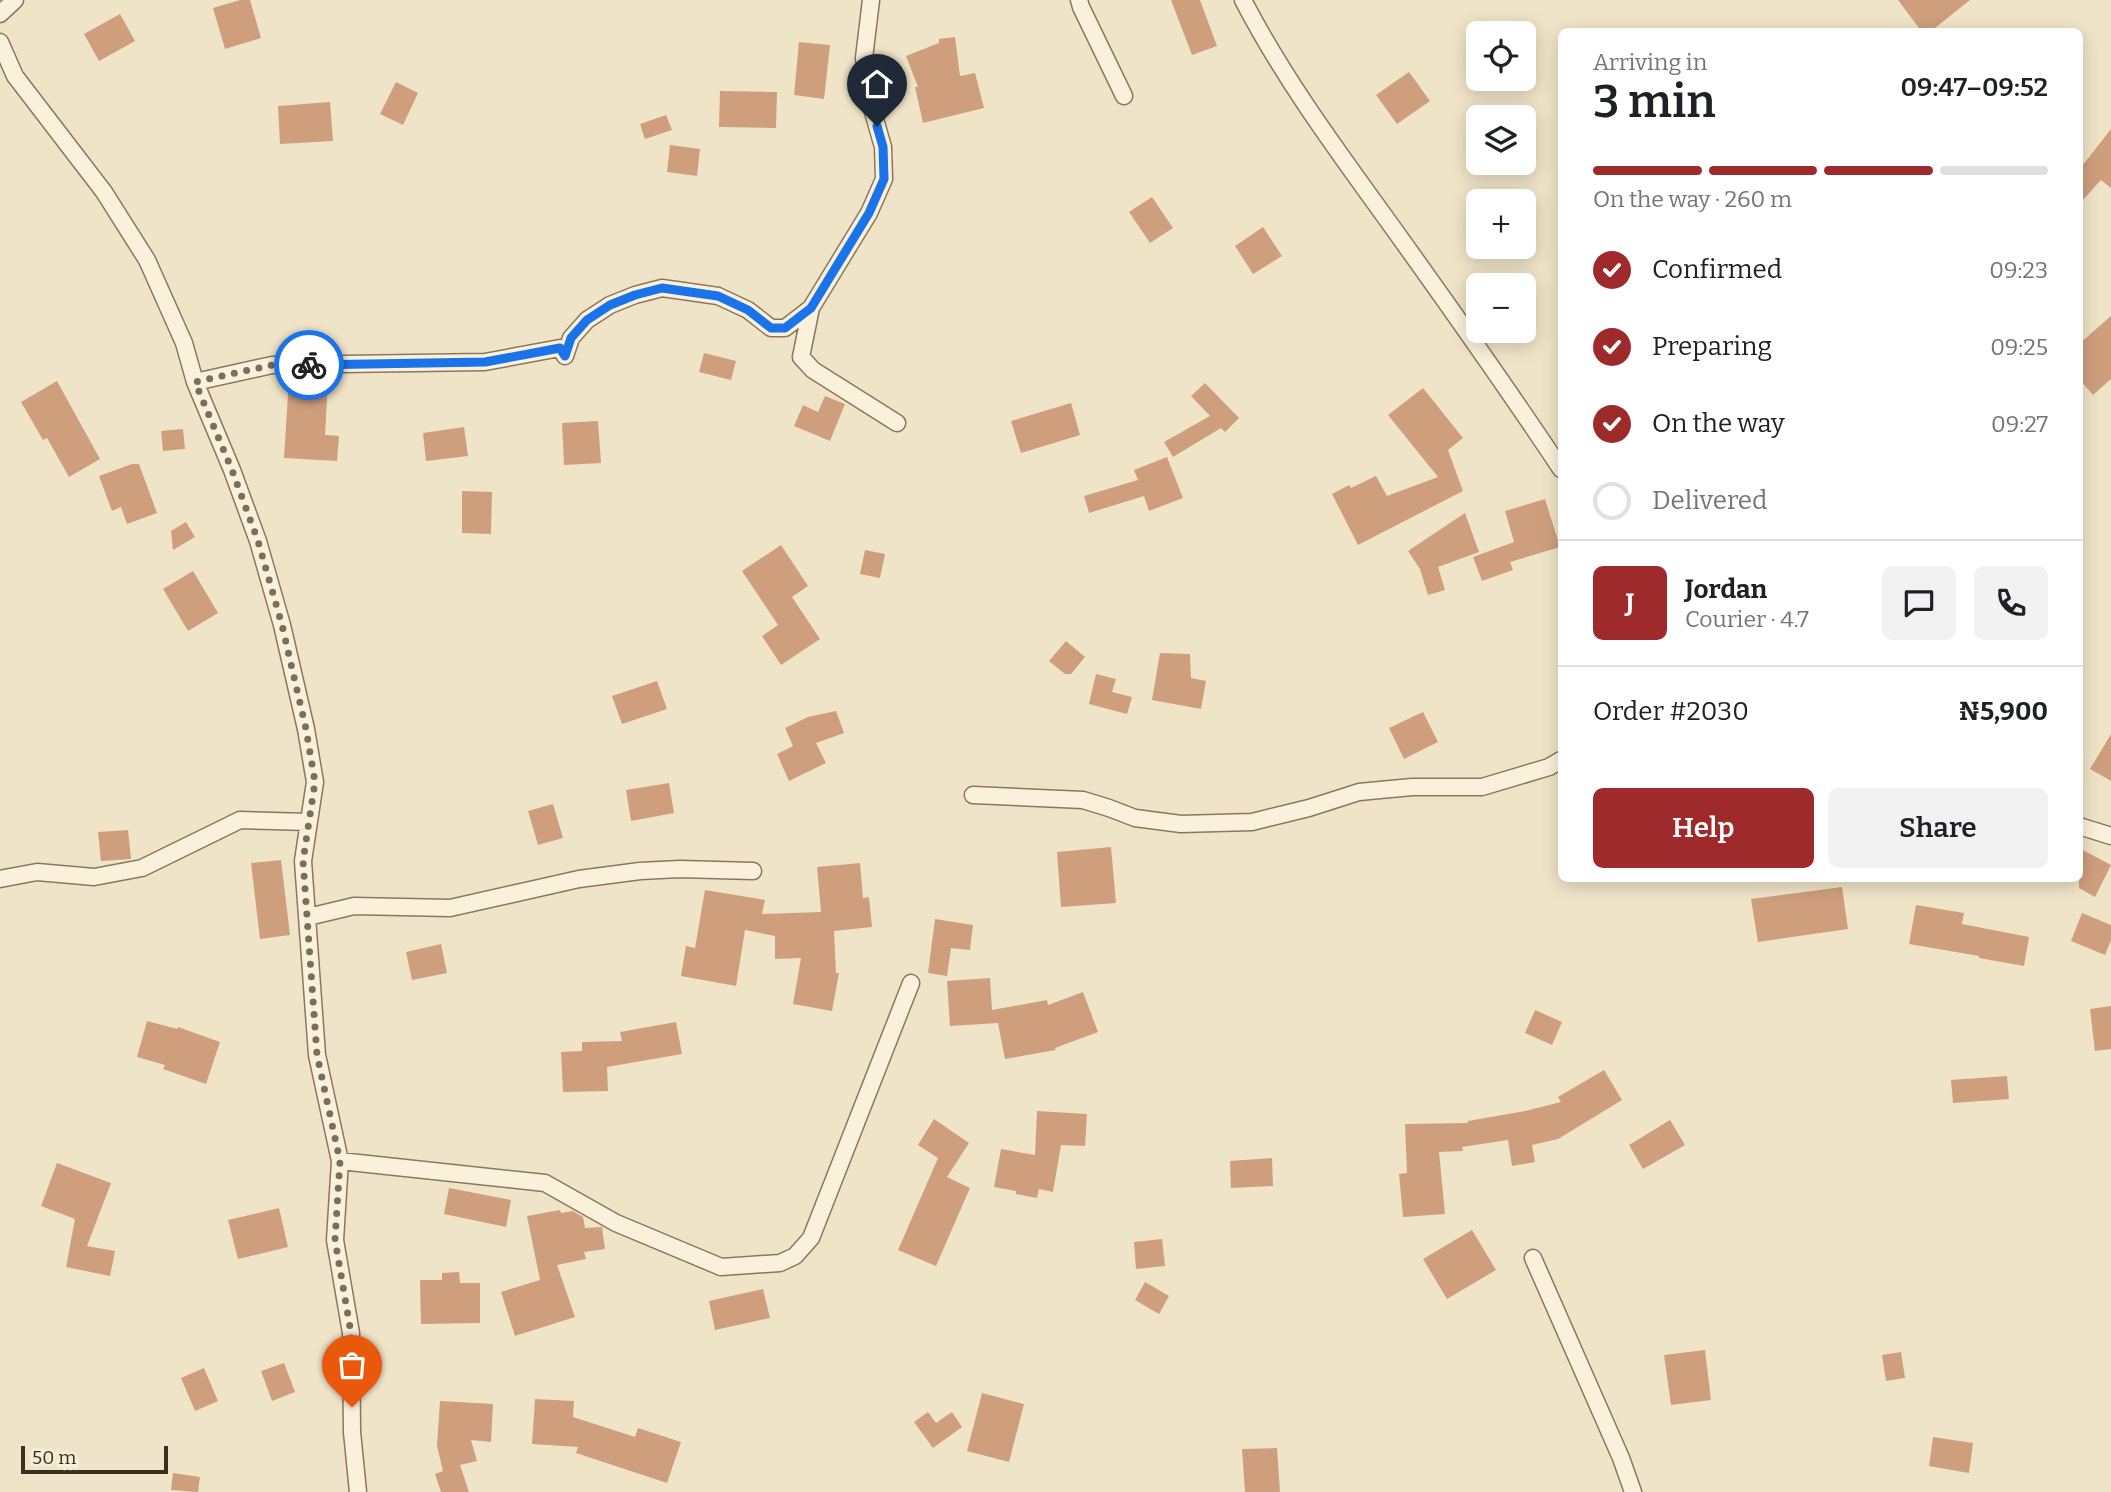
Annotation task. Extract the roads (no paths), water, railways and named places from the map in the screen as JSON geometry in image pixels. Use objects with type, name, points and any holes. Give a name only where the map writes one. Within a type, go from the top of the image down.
[{"type":"street","points":[[0,14],[15,0]]},
{"type":"street","points":[[871,0],[864,58],[871,104],[883,147],[884,179],[869,213],[811,308],[801,357],[813,370],[897,423]]},
{"type":"street","points":[[1079,0],[1124,96]]},
{"type":"street","points":[[1243,0],[1300,98],[1484,354],[1558,465]]},
{"type":"street","points":[[0,42],[15,76],[104,192],[147,260],[184,343],[195,382],[254,529],[282,625],[315,782],[303,861],[317,1055],[340,1161],[335,1240],[351,1333],[352,1432],[358,1492]]},
{"type":"street","points":[[195,382],[272,365],[485,362],[560,348],[565,356],[571,338],[587,320],[610,305],[662,288],[718,296],[748,310],[771,328],[785,328],[811,308]]},
{"type":"street","points":[[973,795],[1083,800],[1135,818],[1181,824],[1252,822],[1359,792],[1482,787],[1558,762]]},
{"type":"street","points":[[0,879],[37,872],[94,877],[142,868],[240,820],[309,822]]},
{"type":"street","points":[[2083,826],[2111,836]]},
{"type":"street","points":[[308,917],[354,906],[450,908],[579,879],[640,871],[753,871]]},
{"type":"street","points":[[340,1161],[545,1183],[616,1223],[721,1267],[780,1263],[794,1256],[811,1238],[911,983]]},
{"type":"street","points":[[1532,1258],[1633,1492]]}]
